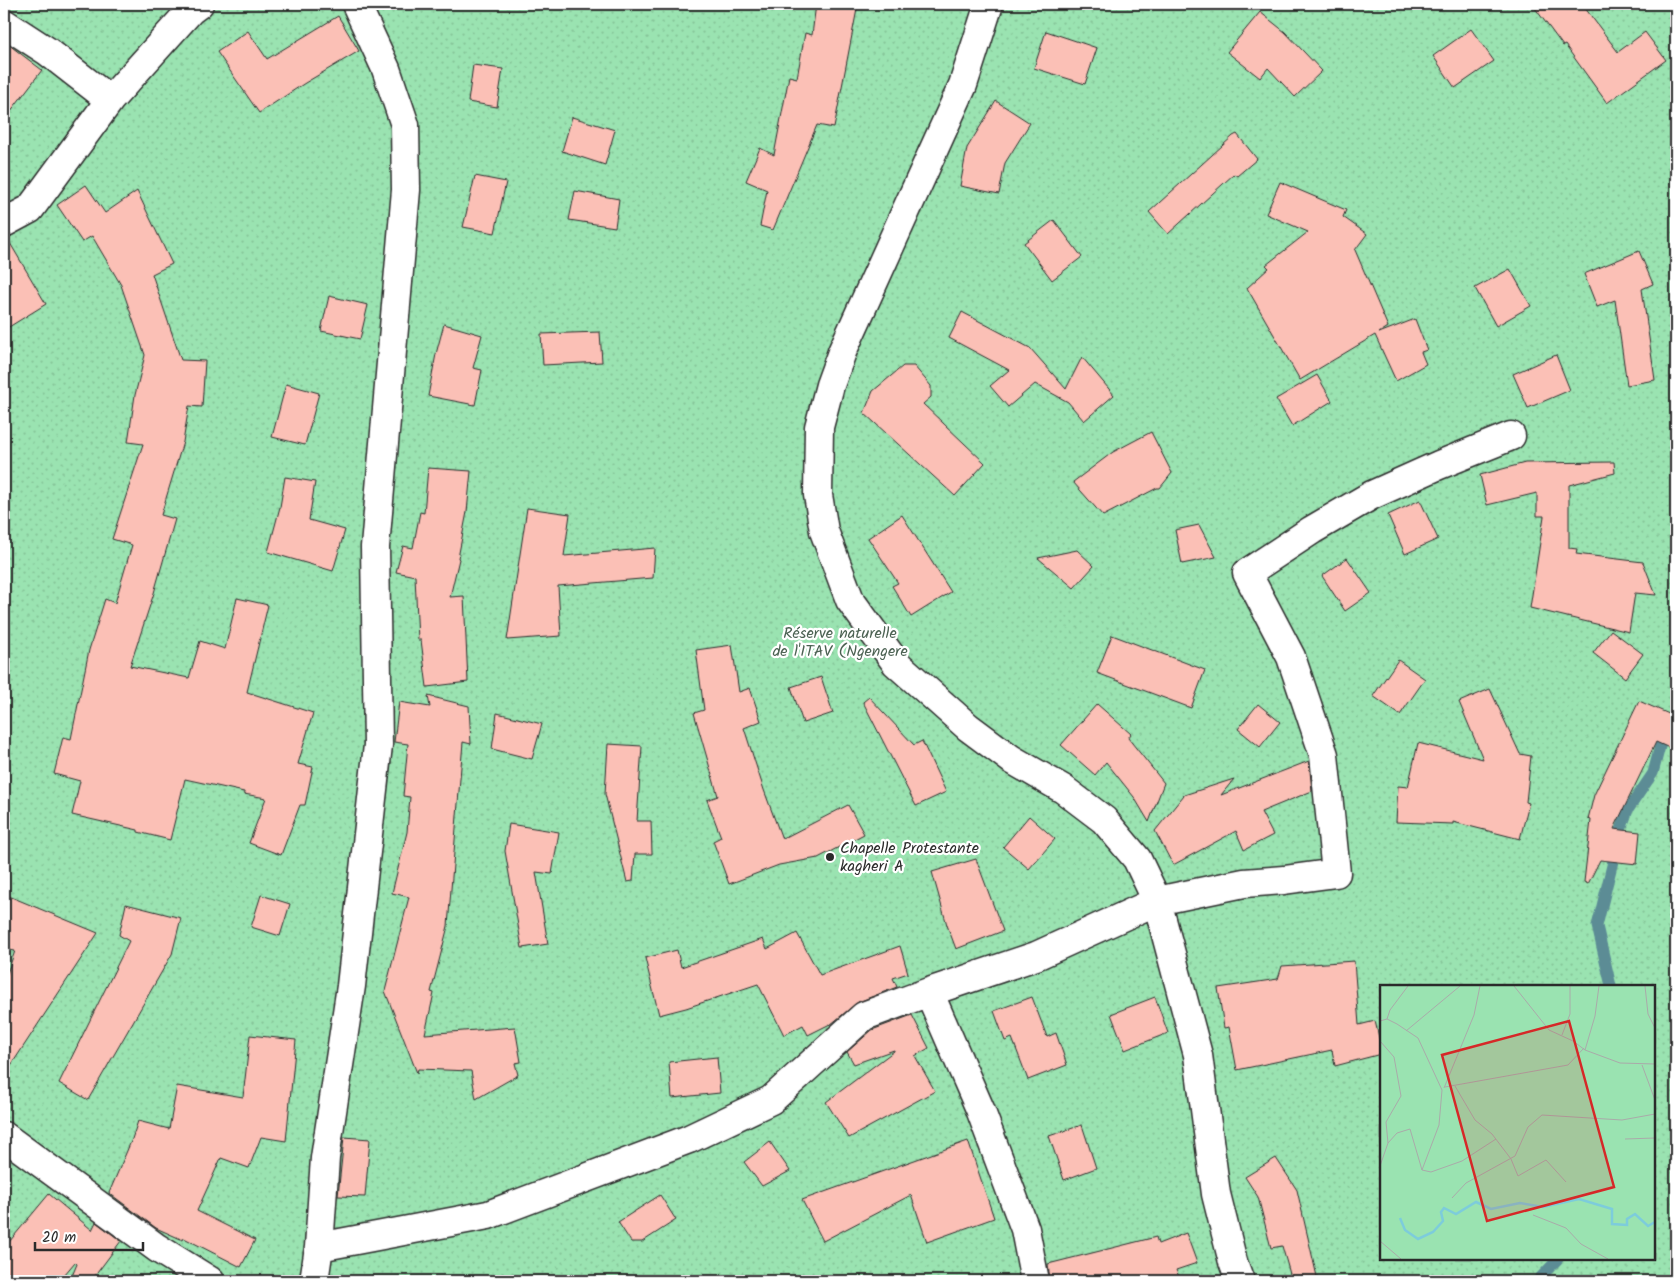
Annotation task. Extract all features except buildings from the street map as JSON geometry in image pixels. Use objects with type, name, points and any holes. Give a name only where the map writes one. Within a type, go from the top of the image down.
[{"type":"street","points":[[4,223],[30,209],[110,100],[191,10],[199,4]]},
{"type":"street","points":[[314,1281],[319,1247],[325,1158],[351,986],[378,745],[374,547],[406,190],[405,125],[386,70],[356,4]]},
{"type":"street","points":[[989,4],[963,85],[842,352],[830,385],[819,428],[818,495],[824,531],[850,600],[896,663],[968,727],[1011,759],[1062,789],[1104,820],[1137,859],[1157,901],[1198,1055],[1216,1194],[1233,1262],[1240,1281]]},
{"type":"street","points":[[4,23],[47,51],[110,100]]},
{"type":"street","points":[[319,1247],[488,1215],[689,1139],[771,1100],[864,1016],[1036,956],[1157,901],[1244,883],[1336,873],[1324,755],[1291,657],[1247,573],[1312,530],[1372,495],[1439,464],[1511,436]]},
{"type":"street","points":[[929,992],[980,1109],[1025,1229],[1035,1281]]},
{"type":"street","points":[[4,1136],[157,1248],[210,1281]]},
{"type":"green space","name":"Réserve naturelle de l'ITAV (Ngengere","points":[[4,4],[1676,4],[1676,1281],[4,1281]]},
{"type":"waterway","points":[[1611,985],[1597,926],[1620,833],[1628,810],[1653,773],[1663,735],[1676,727]]},
{"type":"waterway","points":[[1537,1281],[1557,1260]]},
{"type":"place","name":"Chapelle Protestante kagheri A","points":[[830,857]]}]
